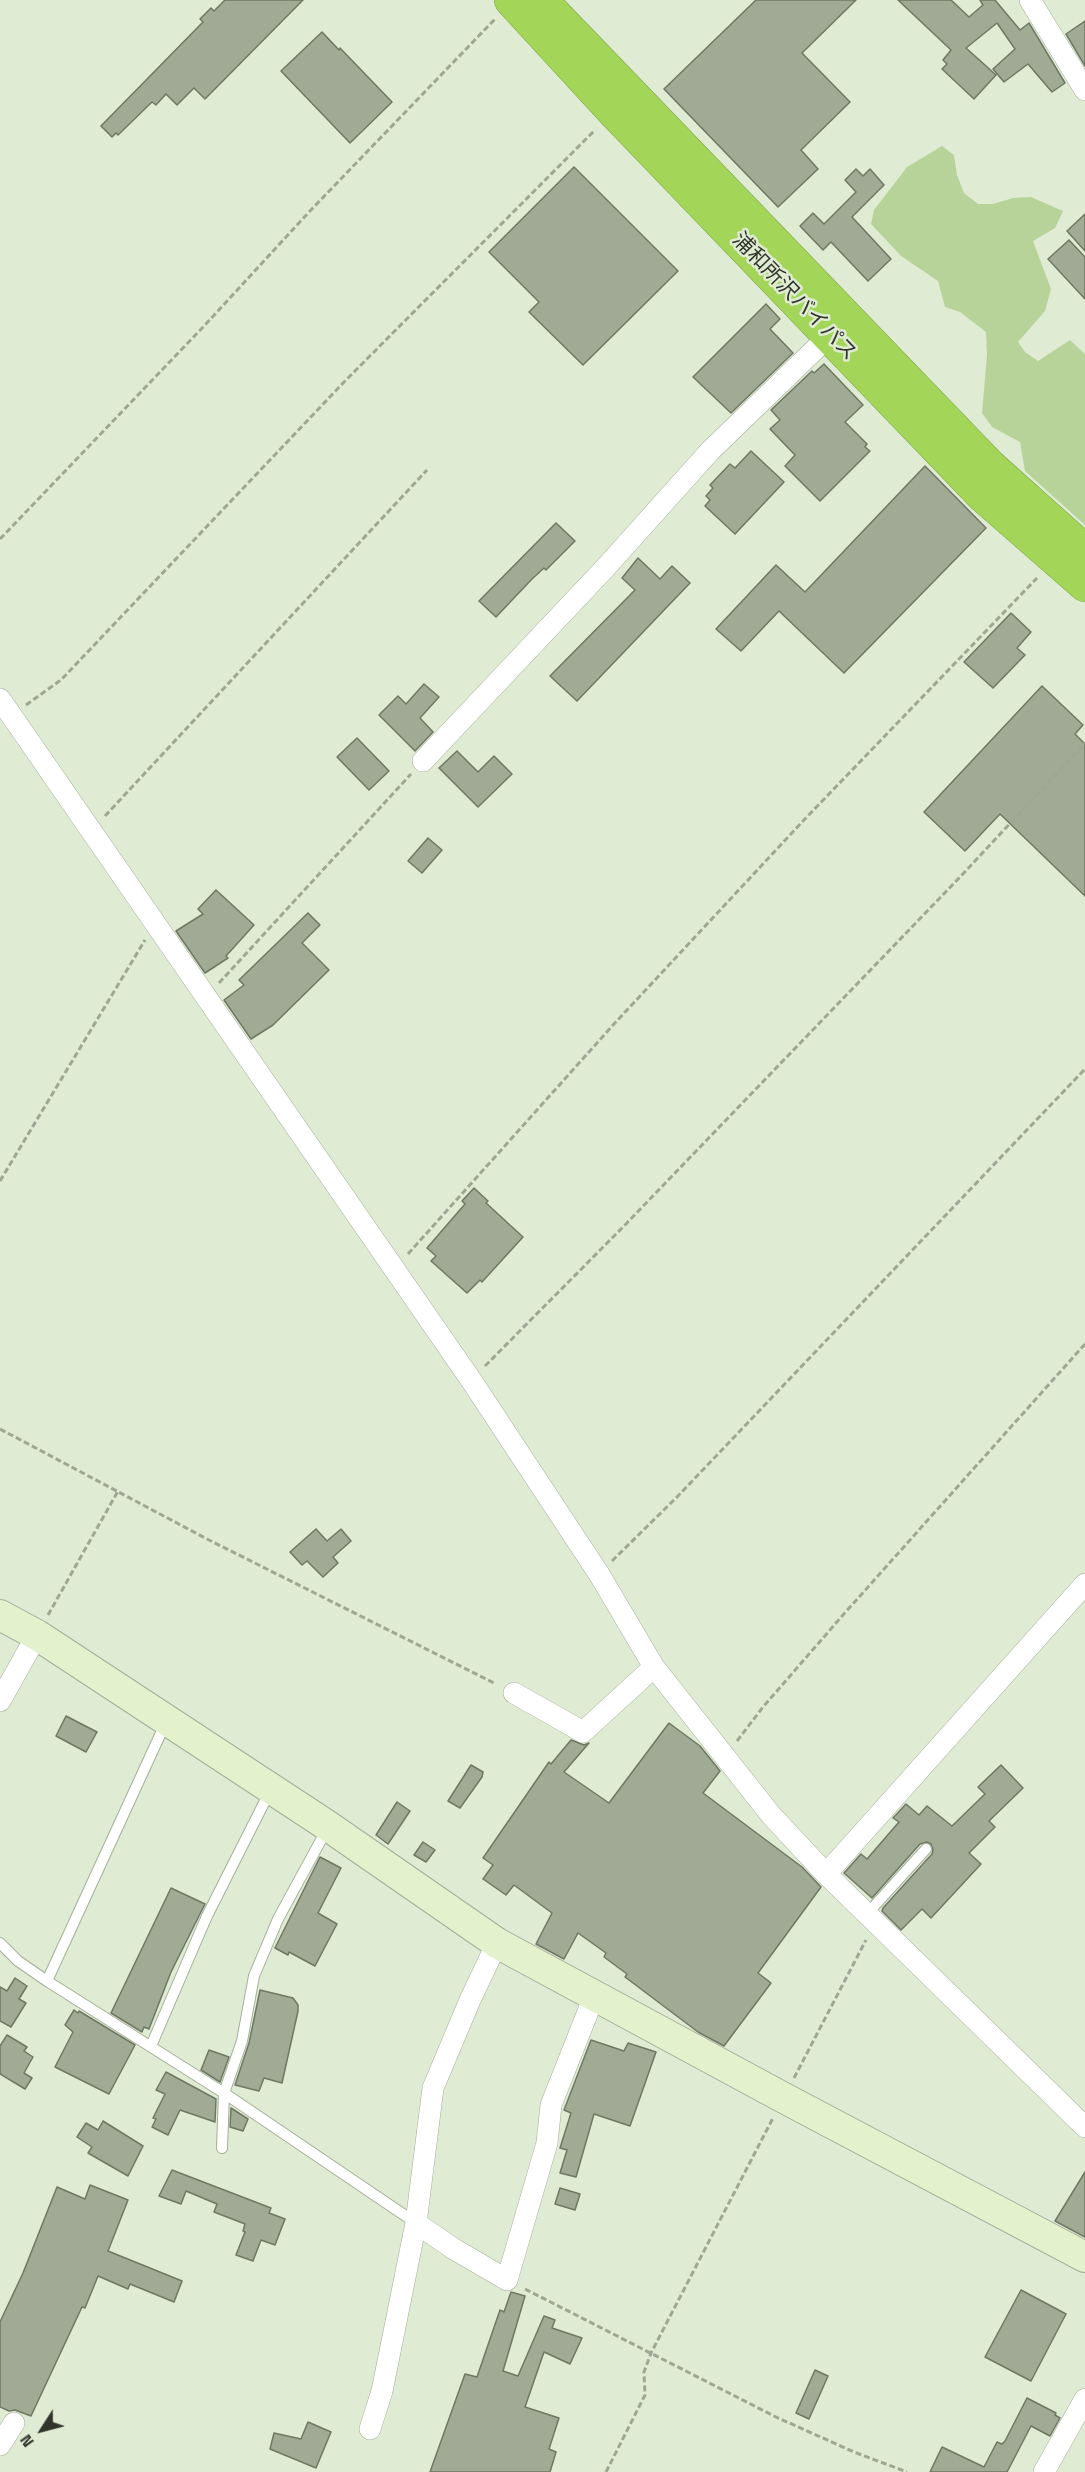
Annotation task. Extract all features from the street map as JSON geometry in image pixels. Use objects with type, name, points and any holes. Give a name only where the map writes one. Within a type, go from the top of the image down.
[{"type":"highway","name":"浦和所沢バイパス","points":[[522,1],[613,111],[982,495],[1085,585]]},
{"type":"highway","name":"浦和所沢バイパス","points":[[522,1],[990,466],[1085,551]]},
{"type":"street","points":[[1030,0],[1085,90]]},
{"type":"street","points":[[423,761],[607,566],[710,451],[830,335]]},
{"type":"street","points":[[5,708],[471,1380],[599,1574],[654,1667],[771,1815],[826,1874],[1085,2127]]},
{"type":"street","points":[[826,1874],[1085,1584]]},
{"type":"street","points":[[0,1615],[37,1635],[271,1788],[497,1942],[784,2098],[1085,2257]]},
{"type":"street","points":[[0,1701],[37,1635]]},
{"type":"street","points":[[514,1693],[583,1732],[654,1667]]},
{"type":"street","points":[[370,2429],[382,2391],[416,2223],[433,2088],[497,1942]]},
{"type":"street","points":[[416,2223],[454,2249],[507,2280],[547,2143],[551,2105],[595,1994]]},
{"type":"street","points":[[1044,2472],[1085,2399]]},
{"type":"street","points":[[0,2445],[14,2423]]},
{"type":"lane","points":[[47,1981],[167,1720]]},
{"type":"lane","points":[[151,2046],[207,1916],[271,1788]]},
{"type":"lane","points":[[222,2148],[224,2093],[242,2041],[254,1976],[278,1919],[328,1826]]},
{"type":"lane","points":[[871,1918],[926,1849]]},
{"type":"lane","points":[[0,1943],[18,1961],[47,1981],[224,2093],[416,2223]]},
{"type":"path","points":[[0,539],[309,212],[522,1]]},
{"type":"path","points":[[5,708],[62,680],[345,381],[613,111]]},
{"type":"path","points":[[90,831],[427,470]]},
{"type":"path","points":[[394,1269],[614,1024],[819,805],[1045,570],[1053,558]]},
{"type":"path","points":[[471,1380],[624,1226],[961,876],[1085,743]]},
{"type":"path","points":[[205,998],[423,761]]},
{"type":"path","points":[[0,1181],[82,1041],[155,923]]},
{"type":"path","points":[[599,1574],[685,1489],[1085,1069]]},
{"type":"path","points":[[725,1757],[763,1707],[843,1615],[1085,1344]]},
{"type":"path","points":[[0,1429],[207,1539],[514,1693]]},
{"type":"path","points":[[37,1635],[118,1491]]},
{"type":"path","points":[[606,2472],[642,2405],[645,2395],[644,2372],[651,2353],[784,2098],[871,1918]]},
{"type":"path","points":[[507,2280],[776,2417],[854,2452],[907,2472]]},
{"type":"green space","points":[[942,146],[954,155],[957,175],[964,193],[978,204],[993,204],[1013,198],[1031,197],[1063,211],[1055,228],[1033,241],[1051,289],[1045,311],[1018,342],[1025,352],[1038,361],[1070,340],[1085,354],[1085,525],[1025,471],[1020,442],[992,427],[982,413],[987,355],[986,332],[960,312],[945,307],[938,281],[901,256],[871,224],[874,210],[907,167]]},
{"type":"building","points":[[225,0],[303,0],[205,99],[194,88],[177,105],[166,94],[156,105],[152,102],[118,135],[116,133],[112,137],[101,126],[203,22],[200,19],[211,8],[214,11]]},
{"type":"building","points":[[756,0],[856,0],[802,53],[850,102],[801,150],[818,169],[778,207],[664,89]]},
{"type":"building","points":[[898,0],[951,0],[969,17],[983,5],[980,0],[995,0],[1020,30],[1029,23],[1065,83],[1052,92],[1028,64],[1004,82],[993,69],[1015,49],[997,23],[966,48],[996,75],[974,99],[942,69],[947,64],[943,60],[951,50]]},
{"type":"building","points":[[1085,21],[1085,66],[1066,34]]},
{"type":"building","points":[[322,32],[392,102],[350,143],[281,71]]},
{"type":"building","points":[[574,167],[678,271],[583,365],[529,312],[539,302],[489,252]]},
{"type":"building","points":[[856,169],[863,176],[870,169],[884,185],[852,217],[891,259],[868,281],[831,242],[823,250],[800,226],[813,213],[824,224],[856,192],[845,180]]},
{"type":"building","points":[[1085,214],[1085,251],[1067,231]]},
{"type":"building","points":[[1069,240],[1085,257],[1085,299],[1048,259]]},
{"type":"building","points":[[766,304],[780,319],[770,329],[793,353],[731,413],[693,377]]},
{"type":"building","points":[[824,364],[863,405],[845,422],[867,444],[865,447],[870,451],[820,501],[785,466],[795,455],[770,429],[780,420],[771,410],[812,371],[814,373]]},
{"type":"building","points":[[751,451],[784,482],[735,534],[705,506],[710,500],[706,496],[713,488],[710,485],[730,464],[735,468]]},
{"type":"building","points":[[925,466],[986,528],[844,673],[779,611],[741,651],[716,629],[776,565],[805,592]]},
{"type":"building","points":[[556,523],[575,541],[546,570],[544,568],[532,579],[496,617],[479,601]]},
{"type":"building","points":[[638,558],[660,579],[672,566],[690,583],[577,701],[550,676],[635,590],[622,578]]},
{"type":"building","points":[[1011,613],[1031,632],[1017,648],[1025,655],[993,688],[964,662]]},
{"type":"building","points":[[424,684],[439,697],[420,718],[433,732],[415,751],[379,715],[398,696],[406,704]]},
{"type":"building","points":[[1042,686],[1083,725],[1075,734],[1085,744],[1085,896],[1000,814],[965,851],[924,812]]},
{"type":"building","points":[[357,738],[389,771],[369,790],[337,757]]},
{"type":"building","points":[[457,751],[478,772],[494,756],[512,774],[478,807],[439,768]]},
{"type":"building","points":[[428,838],[442,850],[422,873],[408,861]]},
{"type":"building","points":[[216,890],[254,925],[226,956],[228,958],[205,973],[176,931],[203,914],[198,909]]},
{"type":"building","points":[[308,913],[320,925],[302,943],[329,970],[273,1025],[251,1039],[224,1000],[244,985],[239,980]]},
{"type":"building","points":[[474,1188],[488,1201],[486,1203],[523,1237],[482,1282],[480,1280],[467,1293],[431,1261],[436,1256],[427,1248],[465,1204],[462,1201]]},
{"type":"building","points":[[316,1529],[327,1541],[341,1529],[351,1541],[333,1557],[338,1563],[323,1577],[307,1561],[302,1565],[290,1552]]},
{"type":"building","points":[[66,1716],[97,1732],[86,1752],[56,1736]]},
{"type":"building","points":[[669,1723],[700,1746],[720,1771],[703,1793],[802,1867],[821,1887],[758,1973],[771,1983],[724,2046],[698,2032],[625,1977],[627,1974],[604,1957],[606,1953],[578,1933],[564,1959],[536,1944],[552,1913],[514,1885],[506,1895],[483,1879],[493,1865],[483,1858],[549,1762],[551,1764],[571,1740],[584,1745],[589,1743],[564,1772],[609,1803]]},
{"type":"building","points":[[471,1765],[483,1772],[482,1777],[460,1808],[448,1801]]},
{"type":"building","points":[[1001,1765],[1023,1788],[989,1821],[995,1827],[969,1853],[981,1864],[931,1918],[922,1909],[901,1930],[882,1911],[883,1908],[932,1854],[931,1844],[927,1842],[920,1844],[872,1898],[844,1873],[861,1854],[867,1859],[899,1822],[893,1818],[906,1804],[919,1815],[927,1806],[952,1826],[985,1794],[978,1787]]},
{"type":"building","points":[[397,1802],[410,1811],[388,1844],[376,1835]]},
{"type":"building","points":[[423,1842],[435,1850],[426,1862],[414,1855]]},
{"type":"building","points":[[320,1857],[341,1868],[318,1913],[337,1924],[315,1966],[289,1952],[288,1955],[275,1948]]},
{"type":"building","points":[[171,1888],[205,1904],[171,1972],[149,2029],[144,2027],[142,2032],[111,2013]]},
{"type":"building","points":[[15,1978],[27,1986],[19,1999],[26,2003],[11,2027],[0,2021],[0,1987],[7,1991]]},
{"type":"building","points":[[260,1990],[293,1998],[298,2005],[298,2011],[282,2083],[264,2078],[259,2091],[235,2085],[249,2043]]},
{"type":"building","points":[[74,2010],[135,2045],[109,2094],[55,2067],[73,2032],[65,2025]]},
{"type":"building","points":[[7,2035],[27,2047],[24,2051],[33,2057],[24,2073],[32,2078],[25,2089],[0,2074],[0,2046]]},
{"type":"building","points":[[591,2040],[624,2051],[628,2043],[656,2052],[630,2126],[594,2114],[576,2177],[560,2173],[567,2150],[560,2148],[571,2113],[564,2110]]},
{"type":"building","points":[[209,2050],[229,2057],[220,2082],[201,2070]]},
{"type":"building","points":[[166,2072],[216,2099],[215,2122],[180,2110],[168,2135],[152,2127],[156,2119],[153,2118],[165,2094],[156,2090]]},
{"type":"building","points":[[231,2108],[248,2119],[243,2131],[230,2127]]},
{"type":"building","points":[[103,2121],[143,2146],[128,2176],[88,2153],[92,2147],[77,2137],[86,2123],[98,2130]]},
{"type":"building","points":[[172,2170],[271,2208],[269,2213],[285,2219],[275,2245],[261,2240],[253,2261],[236,2255],[245,2232],[243,2231],[245,2224],[214,2212],[217,2204],[186,2191],[181,2204],[159,2196]]},
{"type":"building","points":[[1085,2172],[1085,2237],[1055,2221]]},
{"type":"building","points":[[90,2185],[128,2200],[108,2251],[182,2281],[174,2302],[130,2284],[128,2289],[98,2276],[85,2308],[82,2307],[31,2416],[15,2410],[9,2411],[0,2407],[0,2322],[23,2273],[57,2187],[85,2199]]},
{"type":"building","points":[[560,2188],[580,2194],[575,2210],[555,2204]]},
{"type":"building","points":[[1021,2290],[1066,2314],[1031,2381],[985,2357]]},
{"type":"building","points":[[511,2292],[525,2296],[503,2371],[518,2376],[544,2316],[555,2320],[552,2328],[582,2338],[570,2364],[544,2352],[525,2407],[559,2418],[549,2449],[556,2452],[550,2472],[430,2472],[465,2374],[477,2377],[500,2310],[504,2312]]},
{"type":"building","points":[[815,2370],[828,2376],[809,2419],[796,2413]]},
{"type":"building","points":[[1027,2398],[1056,2413],[1055,2415],[1060,2418],[1050,2436],[1031,2426],[1007,2472],[930,2472],[942,2447],[984,2467],[997,2442],[1002,2444],[1005,2441]]},
{"type":"building","points":[[308,2422],[331,2432],[316,2468],[270,2449],[274,2433],[301,2439]]}]
